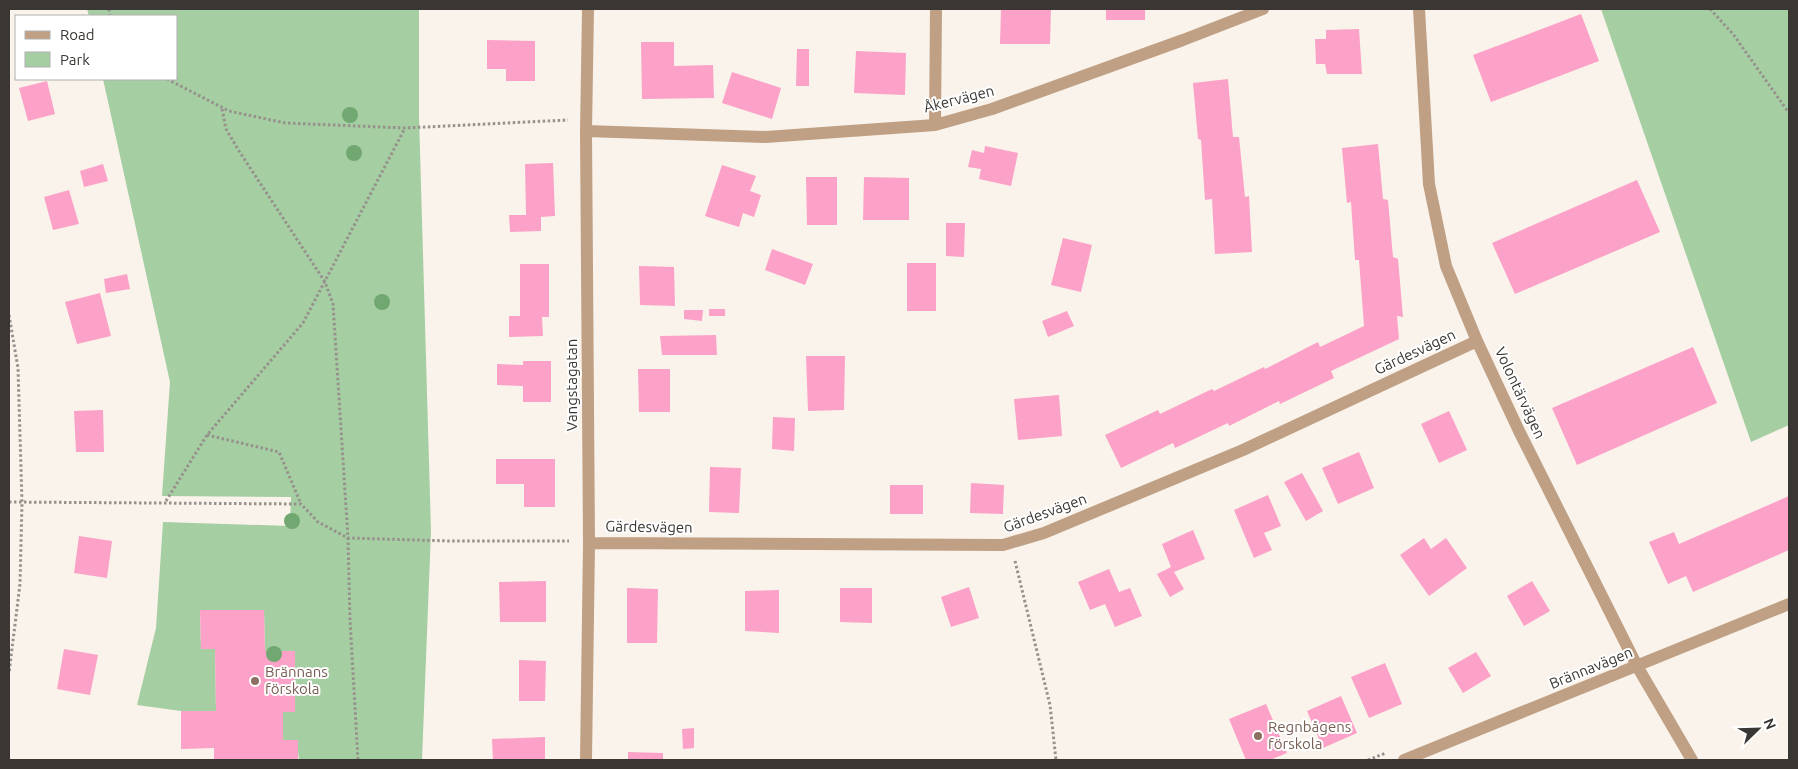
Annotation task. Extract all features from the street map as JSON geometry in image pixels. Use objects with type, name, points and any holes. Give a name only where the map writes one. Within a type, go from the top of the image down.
[{"type":"street","name":"Vangstagatan","points":[[586,760],[589,542],[586,131],[588,9]]},
{"type":"street","points":[[935,124],[936,9]]},
{"type":"street","name":"Åkervägen","points":[[586,131],[766,137],[935,124],[992,109],[1263,9]]},
{"type":"street","name":"Volontärvägen","points":[[1419,9],[1429,184],[1446,266],[1477,341],[1519,430],[1637,666],[1692,760]]},
{"type":"street","name":"Gärdesvägen","points":[[589,542],[1003,546],[1044,533],[1243,450],[1477,341]]},
{"type":"street","name":"Brännavägen","points":[[1404,760],[1789,604]]},
{"type":"path","points":[[1710,9],[1733,34],[1789,113]]},
{"type":"path","points":[[169,80],[222,108],[285,123],[404,128],[569,120]]},
{"type":"path","points":[[222,108],[226,129],[239,152],[325,282],[333,304],[348,538],[350,620],[358,760]]},
{"type":"path","points":[[166,502],[207,435],[303,323],[404,128]]},
{"type":"path","points":[[9,315],[18,368],[22,502],[20,584],[9,673]]},
{"type":"path","points":[[207,435],[279,452],[301,504],[318,522],[348,538],[451,541],[572,541]]},
{"type":"path","points":[[9,502],[301,504]]},
{"type":"path","points":[[1011,543],[1050,705],[1056,760]]},
{"type":"green space","points":[[87,9],[419,9],[419,116],[431,531],[422,760],[299,760],[298,752],[283,740],[283,712],[295,711],[295,651],[265,651],[264,610],[200,610],[201,649],[215,649],[216,711],[181,711],[137,705],[156,628],[163,522],[290,526],[291,497],[162,496],[170,382],[103,80],[178,80],[178,15],[89,15]]},
{"type":"green space","points":[[1601,9],[1789,9],[1789,425],[1751,442]]},
{"type":"building","points":[[1001,9],[1051,9],[1050,44],[1000,44]]},
{"type":"building","points":[[1106,9],[1145,9],[1145,20],[1106,20]]},
{"type":"building","points":[[1581,14],[1599,61],[1491,102],[1473,55]]},
{"type":"building","points":[[1359,29],[1362,74],[1327,74],[1325,64],[1316,64],[1315,39],[1326,39],[1326,30]]},
{"type":"building","points":[[487,40],[535,41],[535,81],[506,81],[506,69],[487,69]]},
{"type":"building","points":[[641,42],[674,42],[674,66],[713,65],[714,98],[642,99]]},
{"type":"building","points":[[797,49],[809,49],[809,86],[796,86]]},
{"type":"building","points":[[856,51],[906,53],[905,95],[854,93]]},
{"type":"building","points":[[732,72],[781,88],[772,119],[722,103]]},
{"type":"building","points":[[1228,79],[1233,137],[1239,137],[1245,197],[1249,196],[1252,252],[1215,254],[1212,199],[1205,200],[1201,140],[1198,139],[1193,83]]},
{"type":"building","points":[[47,81],[55,114],[28,121],[19,88]]},
{"type":"building","points":[[1378,144],[1383,199],[1388,200],[1393,257],[1398,259],[1403,317],[1397,316],[1399,339],[1331,371],[1334,378],[1280,404],[1279,401],[1229,426],[1228,423],[1175,448],[1173,443],[1121,468],[1105,435],[1158,410],[1160,414],[1212,389],[1214,391],[1264,367],[1265,369],[1318,342],[1320,347],[1364,326],[1359,260],[1355,260],[1351,202],[1347,203],[1342,148]]},
{"type":"building","points":[[985,146],[1018,153],[1011,186],[979,179],[981,169],[968,167],[972,150],[984,153]]},
{"type":"building","points":[[553,163],[555,216],[541,217],[541,231],[510,232],[509,215],[526,215],[525,164]]},
{"type":"building","points":[[103,164],[108,181],[84,187],[80,171]]},
{"type":"building","points":[[722,165],[756,176],[750,191],[761,195],[754,217],[743,213],[739,227],[705,216]]},
{"type":"building","points":[[806,177],[837,177],[837,225],[807,225]]},
{"type":"building","points":[[864,177],[909,178],[909,220],[863,220]]},
{"type":"building","points":[[1637,180],[1660,232],[1515,294],[1492,243]]},
{"type":"building","points":[[69,190],[79,224],[53,230],[44,197]]},
{"type":"building","points":[[946,223],[965,223],[964,257],[946,256]]},
{"type":"building","points":[[1063,238],[1092,245],[1081,292],[1051,285]]},
{"type":"building","points":[[772,249],[813,264],[805,285],[765,270]]},
{"type":"building","points":[[907,263],[936,263],[936,311],[907,311]]},
{"type":"building","points":[[520,264],[549,264],[549,317],[542,317],[543,336],[509,337],[509,316],[520,316]]},
{"type":"building","points":[[639,266],[674,267],[675,306],[640,305]]},
{"type":"building","points":[[127,274],[130,289],[106,293],[104,279]]},
{"type":"building","points":[[100,293],[111,336],[77,344],[65,302]]},
{"type":"building","points":[[709,309],[725,309],[725,316],[709,316]]},
{"type":"building","points":[[684,310],[703,310],[702,321],[684,319]]},
{"type":"building","points":[[1067,311],[1074,326],[1048,337],[1042,321]]},
{"type":"building","points":[[716,335],[717,355],[662,355],[660,336]]},
{"type":"building","points":[[1693,347],[1717,403],[1577,465],[1552,408]]},
{"type":"building","points":[[806,356],[845,356],[844,410],[808,411]]},
{"type":"building","points":[[523,361],[551,361],[551,402],[523,402],[523,386],[497,385],[497,364],[523,365]]},
{"type":"building","points":[[638,369],[670,369],[670,412],[639,412]]},
{"type":"building","points":[[1059,395],[1062,436],[1018,440],[1014,399]]},
{"type":"building","points":[[103,410],[104,452],[76,452],[74,411]]},
{"type":"building","points":[[1449,411],[1467,450],[1439,463],[1421,424]]},
{"type":"building","points":[[773,417],[795,418],[794,451],[772,449]]},
{"type":"building","points":[[1359,452],[1374,488],[1338,504],[1322,468]]},
{"type":"building","points":[[496,459],[555,459],[555,507],[524,507],[524,484],[496,484]]},
{"type":"building","points":[[710,467],[741,468],[739,513],[709,512]]},
{"type":"building","points":[[1302,473],[1323,511],[1306,521],[1284,482]]},
{"type":"building","points":[[971,483],[1004,485],[1003,514],[970,513]]},
{"type":"building","points":[[890,485],[923,485],[923,514],[890,514]]},
{"type":"building","points":[[1268,495],[1281,526],[1264,533],[1272,550],[1254,558],[1234,510]]},
{"type":"building","points":[[1789,496],[1789,550],[1693,592],[1686,576],[1668,584],[1649,542],[1674,532],[1679,544]]},
{"type":"building","points":[[1193,530],[1205,559],[1174,572],[1184,589],[1170,597],[1157,574],[1171,567],[1162,544]]},
{"type":"building","points":[[79,536],[112,541],[107,578],[74,573]]},
{"type":"building","points":[[1424,538],[1431,549],[1446,538],[1467,568],[1429,596],[1400,555]]},
{"type":"building","points":[[1109,569],[1119,592],[1130,588],[1142,616],[1115,627],[1105,604],[1090,610],[1078,582]]},
{"type":"building","points":[[546,581],[546,622],[500,622],[499,582]]},
{"type":"building","points":[[1532,581],[1550,611],[1524,626],[1507,596]]},
{"type":"building","points":[[969,587],[979,618],[951,627],[941,597]]},
{"type":"building","points":[[627,588],[658,589],[657,643],[627,643]]},
{"type":"building","points":[[840,588],[872,588],[872,623],[840,622]]},
{"type":"building","points":[[779,590],[779,633],[745,631],[745,591]]},
{"type":"building","name":"Brännans förskola","points":[[200,610],[264,610],[265,651],[295,651],[295,712],[283,712],[283,740],[298,740],[298,760],[214,760],[214,748],[181,749],[181,711],[216,711],[215,649],[201,649]]},
{"type":"building","points":[[64,649],[98,655],[90,695],[57,689]]},
{"type":"building","points":[[1476,652],[1491,676],[1463,693],[1448,668]]},
{"type":"building","points":[[519,660],[546,661],[545,701],[519,701]]},
{"type":"building","points":[[1385,663],[1402,704],[1369,718],[1351,677]]},
{"type":"building","points":[[1341,696],[1357,733],[1323,748],[1307,711]]},
{"type":"building","name":"Regnbågens förskola","points":[[1266,704],[1287,753],[1270,760],[1246,760],[1229,719]]},
{"type":"building","points":[[694,728],[694,748],[683,749],[682,729]]},
{"type":"building","points":[[545,737],[545,760],[493,760],[492,739]]},
{"type":"building","points":[[628,752],[663,753],[663,760],[628,760]]},
{"type":"place","name":"Brännans förskola","points":[[255,681]]},
{"type":"place","name":"Regnbågens förskola","points":[[1258,736]]}]
